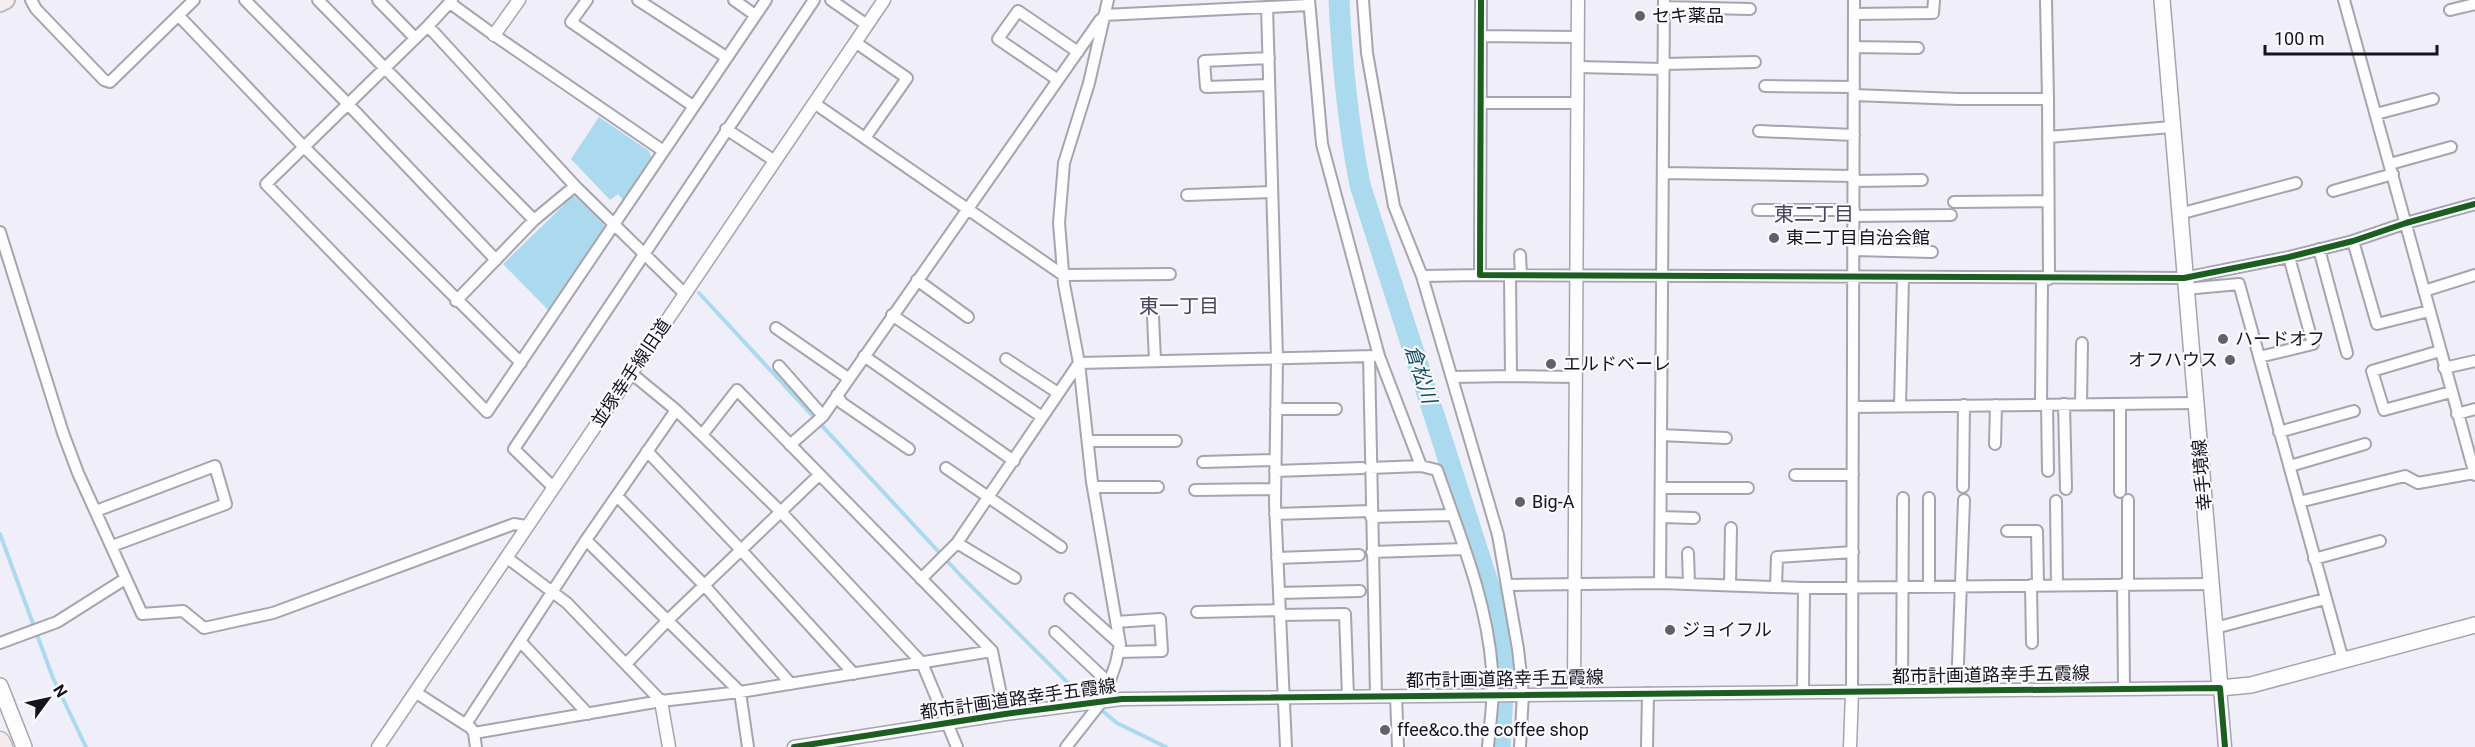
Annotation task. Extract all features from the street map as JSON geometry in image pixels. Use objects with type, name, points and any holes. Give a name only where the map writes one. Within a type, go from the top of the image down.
[{"type":"highway","points":[[0,3],[6,0]]},
{"type":"highway","points":[[0,741],[3,747]]},
{"type":"main road","name":"幸手境線","points":[[2162,0],[2220,688]]},
{"type":"main road","points":[[2220,688],[2251,685],[2475,625]]},
{"type":"main road","points":[[0,686],[23,747]]},
{"type":"street","points":[[31,0],[36,9],[104,80],[110,82],[194,0]]},
{"type":"street","points":[[244,0],[347,103],[496,260]]},
{"type":"street","points":[[318,0],[534,220]]},
{"type":"street","points":[[378,0],[415,38]]},
{"type":"street","points":[[494,35],[519,0]]},
{"type":"street","points":[[586,0],[571,22],[693,106]]},
{"type":"street","points":[[638,0],[726,57]]},
{"type":"street","points":[[734,0],[755,15]]},
{"type":"street","points":[[662,150],[494,35],[451,1],[266,184],[487,412],[662,150],[766,0]]},
{"type":"street","points":[[553,487],[514,449],[814,0]]},
{"type":"street","points":[[831,0],[867,25]]},
{"type":"street","name":"並塚幸手線旧道","points":[[378,747],[884,0]]},
{"type":"street","points":[[1066,747],[1103,700],[1119,648],[1093,487],[1079,363],[1063,275],[1059,223],[1064,164],[1089,83],[1108,0]]},
{"type":"street","points":[[1363,0],[1367,53],[1394,206],[1422,276],[1498,534],[1508,585],[1520,694],[1520,747]]},
{"type":"street","points":[[1480,275],[1481,0]]},
{"type":"street","points":[[1574,693],[1578,0]]},
{"type":"street","points":[[1850,747],[1853,586],[1854,0]]},
{"type":"street","points":[[1854,14],[1933,13],[1934,0]]},
{"type":"street","points":[[2046,0],[2048,201],[2044,405],[2048,471]]},
{"type":"street","points":[[2299,502],[2405,476],[2418,483],[2475,474],[2470,445],[2457,414],[2344,0]]},
{"type":"street","points":[[1104,15],[1267,7],[1309,2],[1322,144],[1374,356],[1366,468],[1371,514],[1376,696]]},
{"type":"street","points":[[1660,583],[1664,3],[1750,9]]},
{"type":"street","points":[[2450,10],[2475,3]]},
{"type":"street","points":[[1267,7],[1277,358],[1275,514],[1286,747]]},
{"type":"street","points":[[1058,80],[998,39],[1018,11],[1078,52]]},
{"type":"street","points":[[790,445],[823,416],[1104,15]]},
{"type":"street","points":[[178,16],[456,301],[521,363]]},
{"type":"street","points":[[428,26],[575,186],[685,294]]},
{"type":"street","points":[[1482,36],[1578,37]]},
{"type":"street","points":[[855,42],[907,78],[865,138]]},
{"type":"street","points":[[1854,47],[1918,48]]},
{"type":"street","points":[[1269,58],[1204,61],[1206,87],[1269,85]]},
{"type":"street","points":[[1578,67],[1755,62]]},
{"type":"street","points":[[1765,86],[1959,99],[2048,99]]},
{"type":"street","points":[[2376,114],[2433,99]]},
{"type":"street","points":[[1482,103],[1578,102]]},
{"type":"street","points":[[814,103],[1063,275],[1170,274]]},
{"type":"street","points":[[2048,136],[2172,127]]},
{"type":"street","points":[[726,129],[775,161]]},
{"type":"street","points":[[1759,131],[1854,135]]},
{"type":"street","points":[[2333,191],[2451,147]]},
{"type":"street","points":[[1663,173],[1922,180]]},
{"type":"street","points":[[2179,214],[2296,183]]},
{"type":"street","points":[[456,301],[534,220],[575,186]]},
{"type":"street","points":[[1187,195],[1272,192]]},
{"type":"street","points":[[1954,202],[2048,201]]},
{"type":"street","points":[[2185,284],[2353,241],[2406,223],[2475,204]]},
{"type":"street","points":[[1758,210],[1951,215]]},
{"type":"street","points":[[0,231],[63,433],[78,473],[142,614],[183,611],[204,627],[273,613],[514,524],[526,526]]},
{"type":"street","points":[[2353,241],[2377,324],[2428,311]]},
{"type":"street","points":[[2319,249],[2347,352]]},
{"type":"street","points":[[1854,250],[1932,252]]},
{"type":"street","points":[[1511,376],[1515,275],[1520,255]]},
{"type":"street","points":[[2259,357],[2313,344],[2289,257]]},
{"type":"street","points":[[2424,291],[2475,275]]},
{"type":"street","points":[[1422,276],[1854,277],[2239,284],[2343,660]]},
{"type":"street","points":[[1900,406],[1903,278]]},
{"type":"street","points":[[917,280],[968,316]]},
{"type":"street","points":[[892,315],[1042,417]]},
{"type":"street","points":[[1153,316],[1155,361]]},
{"type":"street","points":[[776,328],[848,378]]},
{"type":"street","points":[[2081,404],[2082,343]]},
{"type":"street","points":[[2440,351],[2372,371],[2384,410],[2451,392]]},
{"type":"street","points":[[864,356],[1014,461]]},
{"type":"street","points":[[1079,363],[1374,356]]},
{"type":"street","points":[[1374,356],[1391,383],[1421,466]]},
{"type":"street","points":[[1006,359],[1058,393]]},
{"type":"street","points":[[2444,368],[2475,361]]},
{"type":"street","points":[[921,579],[957,543],[1079,363]]},
{"type":"street","points":[[779,366],[823,416]]},
{"type":"street","points":[[631,373],[676,410],[781,512],[922,663],[957,747]]},
{"type":"street","points":[[1452,378],[1575,377]]},
{"type":"street","points":[[702,435],[737,390],[992,651],[1005,714]]},
{"type":"street","points":[[837,395],[842,403],[909,449]]},
{"type":"street","points":[[1853,407],[2195,403]]},
{"type":"street","points":[[2064,404],[2066,489]]},
{"type":"street","points":[[2120,404],[2120,492]]},
{"type":"street","points":[[1964,488],[1965,405]]},
{"type":"street","points":[[1995,444],[1996,405]]},
{"type":"street","points":[[1276,410],[1336,409]]},
{"type":"street","points":[[2457,414],[2475,409]]},
{"type":"street","points":[[470,729],[520,641],[586,540],[618,497],[676,410]]},
{"type":"street","points":[[2279,432],[2354,411]]},
{"type":"street","points":[[1661,435],[1726,438]]},
{"type":"street","points":[[1089,441],[1176,441]]},
{"type":"street","points":[[2290,466],[2365,444]]},
{"type":"street","points":[[647,451],[854,674]]},
{"type":"street","points":[[1203,462],[1366,468],[1421,466],[1437,470],[1464,549],[1487,628],[1494,695],[1488,747]]},
{"type":"street","points":[[96,511],[215,466],[226,504],[112,546]]},
{"type":"street","points":[[946,468],[1060,547]]},
{"type":"street","points":[[626,664],[667,621],[819,475]]},
{"type":"street","points":[[1795,475],[1853,475]]},
{"type":"street","points":[[1093,487],[1158,487]]},
{"type":"street","points":[[1661,488],[1748,488]]},
{"type":"street","points":[[1195,490],[1275,489]]},
{"type":"street","points":[[618,497],[704,585],[790,684]]},
{"type":"street","points":[[1902,691],[1903,498]]},
{"type":"street","points":[[1929,498],[1929,586]]},
{"type":"street","points":[[1957,691],[1964,500]]},
{"type":"street","points":[[2056,501],[2058,585]]},
{"type":"street","points":[[2124,689],[2128,501]]},
{"type":"street","points":[[1275,514],[1452,515]]},
{"type":"street","points":[[1661,517],[1694,518]]},
{"type":"street","points":[[1730,585],[1731,528]]},
{"type":"street","points":[[2007,531],[2037,531],[2032,643]]},
{"type":"street","points":[[586,540],[740,692],[748,747]]},
{"type":"street","points":[[2314,559],[2380,541]]},
{"type":"street","points":[[957,543],[1015,578]]},
{"type":"street","points":[[1372,552],[1464,549]]},
{"type":"street","points":[[1776,587],[1777,557],[1853,552]]},
{"type":"street","points":[[1688,553],[1689,584]]},
{"type":"street","points":[[1277,558],[1359,555]]},
{"type":"street","points":[[506,557],[554,591],[661,700],[669,747]]},
{"type":"street","points":[[0,643],[75,612],[125,579]]},
{"type":"street","points":[[1508,585],[1660,583],[1804,588],[2211,584]]},
{"type":"street","points":[[1803,691],[1804,588]]},
{"type":"street","points":[[1279,592],[1360,591]]},
{"type":"street","points":[[1070,599],[1119,648],[1162,651],[1160,620],[1116,622]]},
{"type":"street","points":[[2215,628],[2325,599]]},
{"type":"street","points":[[1197,612],[1345,614],[1348,696]]},
{"type":"street","points":[[1054,632],[1109,683]]},
{"type":"street","points":[[520,641],[588,714]]},
{"type":"street","points":[[470,729],[588,714],[661,700],[740,692],[992,651]]},
{"type":"street","points":[[2220,688],[2225,747]]},
{"type":"street","name":"都市計画道路幸手五霞線","points":[[794,747],[1103,700],[1574,693],[2220,688]]},
{"type":"street","points":[[415,692],[470,729],[476,747]]},
{"type":"street","points":[[1647,747],[1648,693]]},
{"type":"street","points":[[1395,696],[1398,747]]},
{"type":"water","points":[[599,117],[649,151],[652,158],[624,201],[618,194],[610,200],[571,159]]},
{"type":"water","points":[[581,196],[603,222],[605,229],[548,310],[503,264],[572,197]]},
{"type":"waterway","name":"倉松川","points":[[1339,0],[1346,93],[1360,185],[1492,595],[1504,673],[1500,747]]},
{"type":"waterway","points":[[699,293],[962,577],[1074,689],[1088,700]]},
{"type":"waterway","points":[[0,534],[53,678],[86,747]]},
{"type":"waterway","points":[[1099,708],[1117,723],[1166,747]]},
{"type":"cycle path","points":[[1481,0],[1480,275],[2184,278],[2289,257],[2353,241],[2406,223],[2475,204]]},
{"type":"cycle path","points":[[794,747],[1005,714],[1122,699],[2220,688],[2225,747]]},
{"type":"place","name":"セキ薬品","points":[[1640,16]]},
{"type":"place","name":"東二丁目自治会館","points":[[1774,238]]},
{"type":"place","name":"ハードオフ","points":[[2223,339]]},
{"type":"place","name":"オフハウス","points":[[2230,360]]},
{"type":"place","name":"エルドベーレ","points":[[1551,364]]},
{"type":"place","name":"Big-A","points":[[1520,502]]},
{"type":"place","name":"ジョイフル","points":[[1670,630]]},
{"type":"place","name":"ffee&co.the coffee shop","points":[[1385,730]]},
{"type":"district","name":"東二丁目","points":[[1814,214]]},
{"type":"district","name":"東一丁目","points":[[1179,306]]}]
